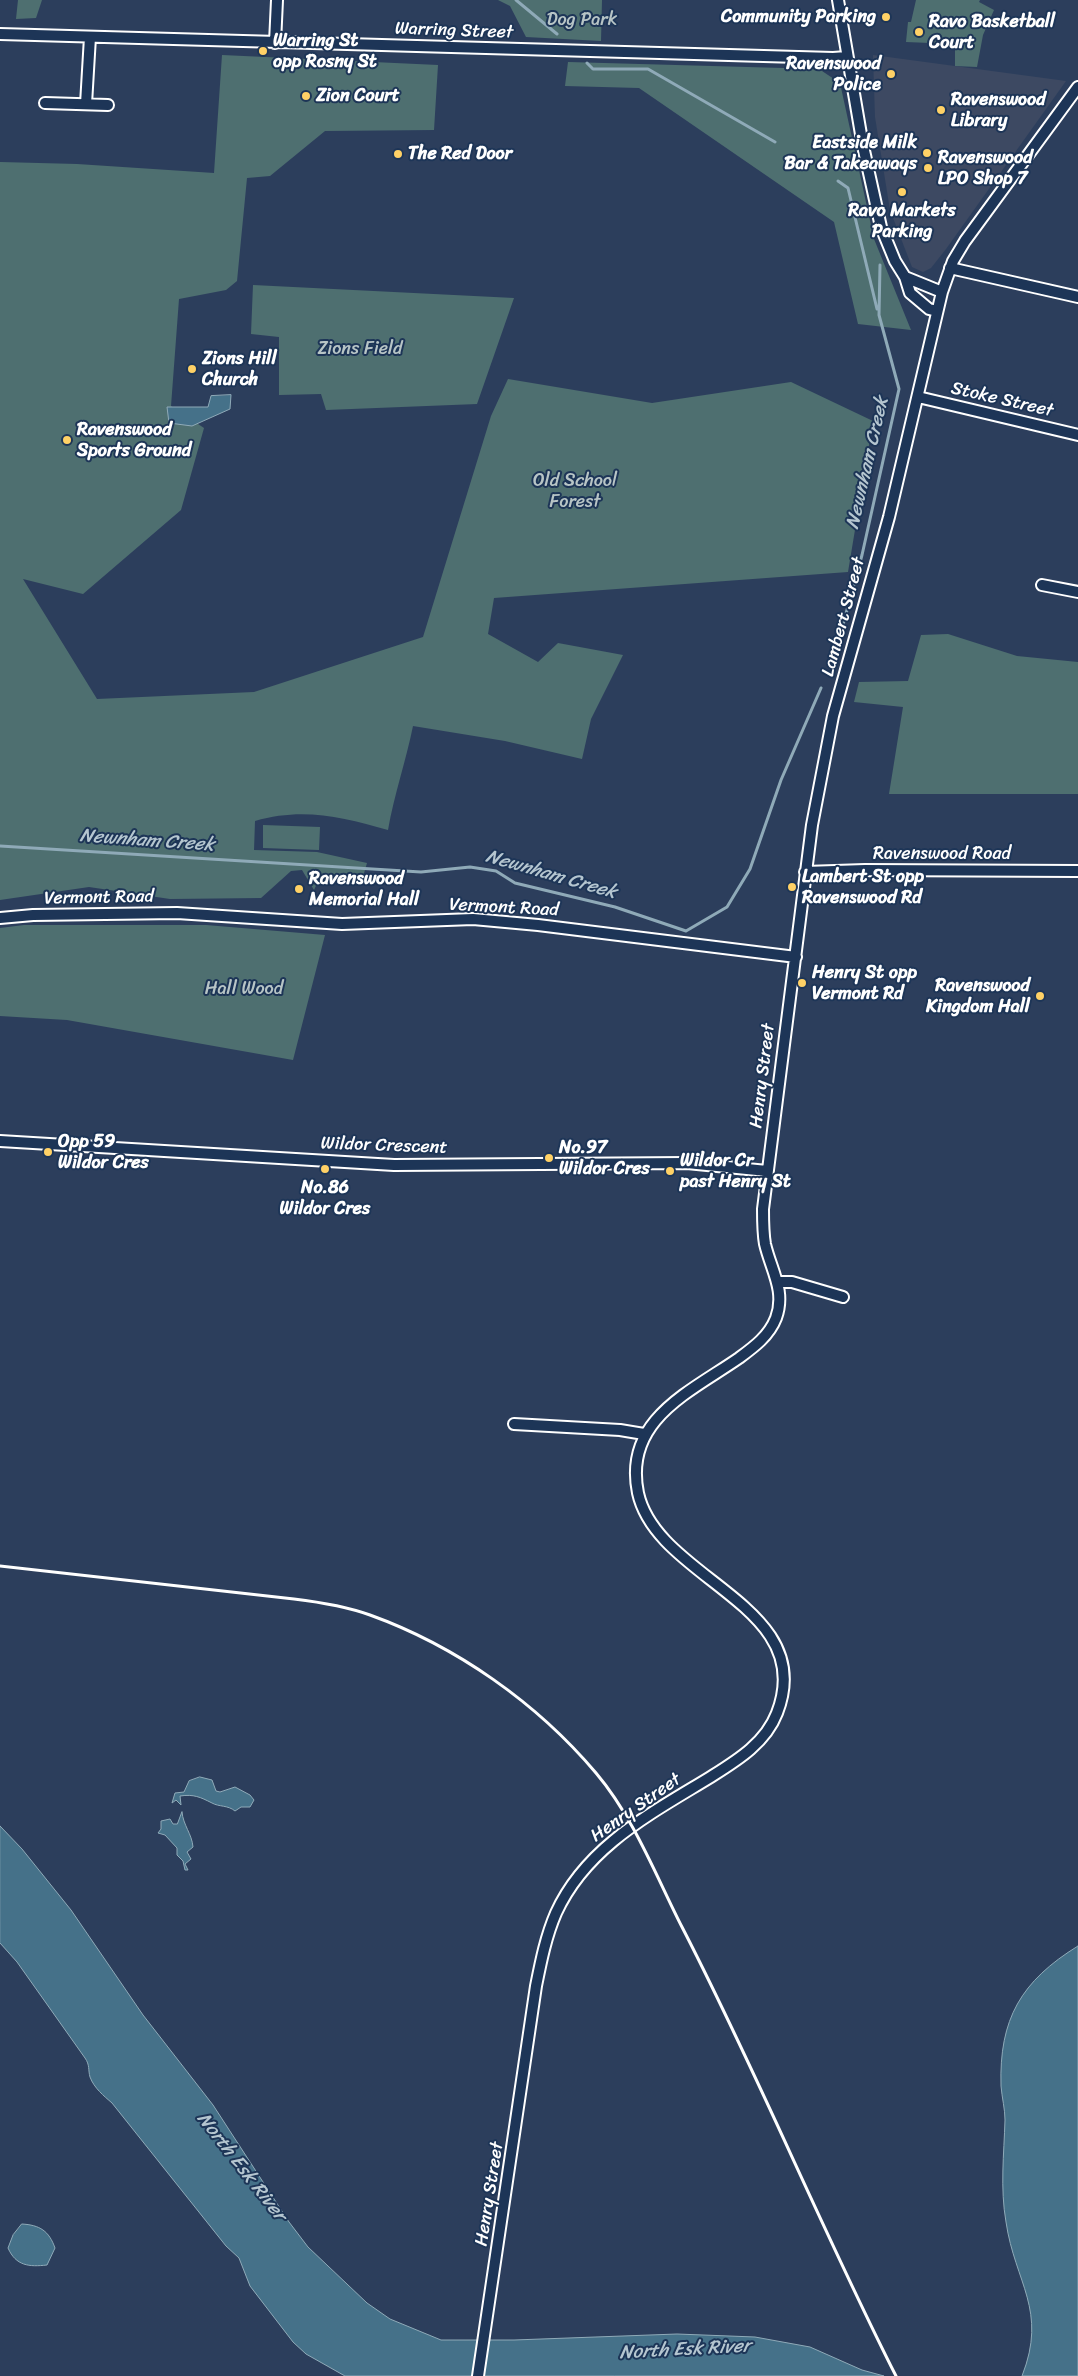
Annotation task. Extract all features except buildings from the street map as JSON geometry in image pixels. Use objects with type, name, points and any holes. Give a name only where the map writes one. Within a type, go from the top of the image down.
[{"type":"street","points":[[275,43],[277,0]]},
{"type":"street","points":[[838,0],[876,212],[910,293],[929,309],[937,311]]},
{"type":"street","name":"Warring Street","points":[[0,34],[599,53],[847,57]]},
{"type":"street","points":[[86,104],[90,37]]},
{"type":"street","name":"Lambert Street","points":[[806,872],[814,816],[834,716],[888,517],[937,311],[950,268],[957,252],[1078,87]]},
{"type":"street","points":[[45,103],[108,105]]},
{"type":"street","points":[[950,268],[1078,297]]},
{"type":"street","points":[[905,278],[942,292]]},
{"type":"street","name":"Stoke Street","points":[[918,397],[1078,435]]},
{"type":"street","points":[[1042,585],[1078,592]]},
{"type":"street","name":"Ravenswood Road","points":[[806,872],[865,870],[1078,870]]},
{"type":"street","name":"Henry Street","points":[[478,2376],[536,1986],[548,1935],[556,1913],[579,1874],[607,1845],[750,1750],[771,1726],[778,1712],[782,1695],[784,1681],[782,1663],[770,1634],[748,1609],[665,1541],[648,1519],[643,1508],[636,1480],[637,1459],[644,1434],[654,1420],[669,1406],[758,1344],[766,1336],[772,1325],[780,1303],[778,1282],[763,1233],[767,1171],[806,872]]},
{"type":"street","name":"Vermont Road","points":[[0,918],[33,915],[177,913],[342,924],[473,919],[538,925],[796,957]]},
{"type":"street","name":"Wildor Crescent","points":[[0,1141],[394,1165],[686,1164],[767,1171]]},
{"type":"street","points":[[778,1282],[792,1282],[843,1297]]},
{"type":"street","points":[[514,1424],[620,1430],[644,1434]]},
{"type":"shaded area","points":[[873,55],[1066,81],[946,249],[931,268],[923,272],[912,267],[890,210],[875,117]]},
{"type":"green space","points":[[18,0],[42,0],[36,18],[16,19]]},
{"type":"green space","name":"Dog Park","points":[[498,0],[602,0],[601,41],[526,37],[510,6]]},
{"type":"green space","points":[[916,0],[980,0],[979,2],[994,10],[983,35],[977,67],[955,66],[955,44],[906,42],[908,22],[911,22]]},
{"type":"green space","name":"Old School Forest","points":[[222,55],[438,65],[434,130],[325,131],[270,176],[247,178],[237,281],[226,290],[179,299],[171,406],[204,428],[181,510],[83,594],[23,579],[97,699],[254,692],[423,637],[491,416],[508,379],[652,403],[791,382],[873,421],[848,572],[494,598],[488,634],[538,662],[558,643],[623,655],[591,719],[582,759],[505,741],[413,726],[388,830],[322,815],[289,815],[255,821],[254,850],[317,852],[367,863],[362,880],[319,879],[314,890],[302,870],[291,871],[261,898],[170,899],[89,887],[0,900],[0,162],[77,164],[214,173]]},
{"type":"green space","points":[[568,62],[819,69],[840,83],[874,239],[911,330],[858,324],[834,222],[639,88],[565,86]]},
{"type":"green space","name":"Zions Field","points":[[253,285],[514,298],[477,404],[326,410],[321,394],[279,395],[279,337],[251,334]]},
{"type":"green space","points":[[948,634],[1017,656],[1078,662],[1078,794],[889,794],[903,707],[854,702],[859,682],[908,681],[921,635]]},
{"type":"green space","points":[[263,825],[320,827],[319,850],[263,848]]},
{"type":"green space","name":"Hall Wood","points":[[24,925],[206,925],[325,935],[293,1060],[67,1020],[0,1016],[0,928]]},
{"type":"water","points":[[231,395],[230,409],[192,426],[169,423],[167,407],[208,407],[211,396]]},
{"type":"water","points":[[200,1777],[212,1780],[216,1791],[220,1792],[235,1787],[250,1795],[254,1800],[250,1807],[241,1807],[235,1811],[193,1796],[180,1796],[181,1805],[176,1800],[172,1803],[175,1793],[184,1792],[189,1781]]},
{"type":"water","points":[[182,1812],[193,1847],[187,1852],[191,1859],[185,1864],[188,1870],[185,1870],[183,1861],[177,1855],[177,1848],[165,1835],[158,1833],[161,1829],[161,1821],[170,1819],[173,1824],[177,1824]]},
{"type":"water","name":"North Esk River","points":[[0,1826],[22,1849],[71,1910],[143,2015],[213,2105],[289,2222],[308,2247],[367,2303],[390,2319],[441,2340],[514,2340],[677,2334],[755,2337],[810,2347],[862,2370],[884,2376],[345,2376],[306,2354],[293,2342],[250,2286],[239,2258],[226,2246],[112,2103],[94,2085],[90,2077],[87,2061],[17,1962],[0,1943]]},
{"type":"water","points":[[1078,1946],[1078,2376],[1022,2376],[1029,2353],[1032,2333],[1031,2314],[1010,2243],[1004,2209],[1005,2112],[1001,2086],[1001,2062],[1009,2021],[1017,2004],[1042,1973],[1058,1959]]},
{"type":"water","points":[[22,2224],[39,2228],[50,2237],[55,2248],[47,2265],[34,2266],[24,2264],[15,2259],[11,2254],[8,2248],[13,2235]]},
{"type":"waterway","points":[[516,0],[557,34]]},
{"type":"waterway","points":[[587,63],[593,69],[648,69],[775,142]]},
{"type":"waterway","points":[[838,181],[848,188],[877,309]]},
{"type":"waterway","name":"Newnham Creek","points":[[832,665],[862,555],[899,389],[879,315],[880,265]]},
{"type":"waterway","name":"Newnham Creek","points":[[0,846],[421,872],[470,867],[496,871],[515,883],[615,907],[686,931],[727,907],[750,869],[781,780],[821,688]]},
{"type":"railway","points":[[0,1566],[294,1599],[351,1609],[402,1628],[464,1660],[493,1679],[548,1723],[573,1747],[610,1790],[633,1828],[737,2038],[896,2376]]},
{"type":"place","name":"Community Parking","points":[[886,17]]},
{"type":"place","name":"Ravo Basketball Court","points":[[919,32]]},
{"type":"place","name":"Warring St opp Rosny St","points":[[263,51]]},
{"type":"place","name":"Ravenswood Police","points":[[891,74]]},
{"type":"place","name":"Zion Court","points":[[306,96]]},
{"type":"place","name":"Ravenswood Library","points":[[941,110]]},
{"type":"place","name":"Eastside Milk Bar & Takeaways","points":[[927,153]]},
{"type":"place","name":"The Red Door","points":[[398,154]]},
{"type":"place","name":"Ravenswood LPO Shop 7","points":[[928,168]]},
{"type":"place","name":"Ravo Markets Parking","points":[[902,192]]},
{"type":"place","name":"Zions Hill Church","points":[[192,369]]},
{"type":"place","name":"Ravenswood Sports Ground","points":[[67,440]]},
{"type":"place","name":"Lambert St opp Ravenswood Rd","points":[[792,887]]},
{"type":"place","name":"Ravenswood Memorial Hall","points":[[299,889]]},
{"type":"place","name":"Henry St opp Vermont Rd","points":[[802,983]]},
{"type":"place","name":"Ravenswood Kingdom Hall","points":[[1040,996]]},
{"type":"place","name":"Opp 59 Wildor Cres","points":[[48,1152]]},
{"type":"place","name":"No.97 Wildor Cres","points":[[549,1158]]},
{"type":"place","name":"No.86 Wildor Cres","points":[[325,1169]]},
{"type":"place","name":"Wildor Cr past Henry St","points":[[670,1171]]}]
